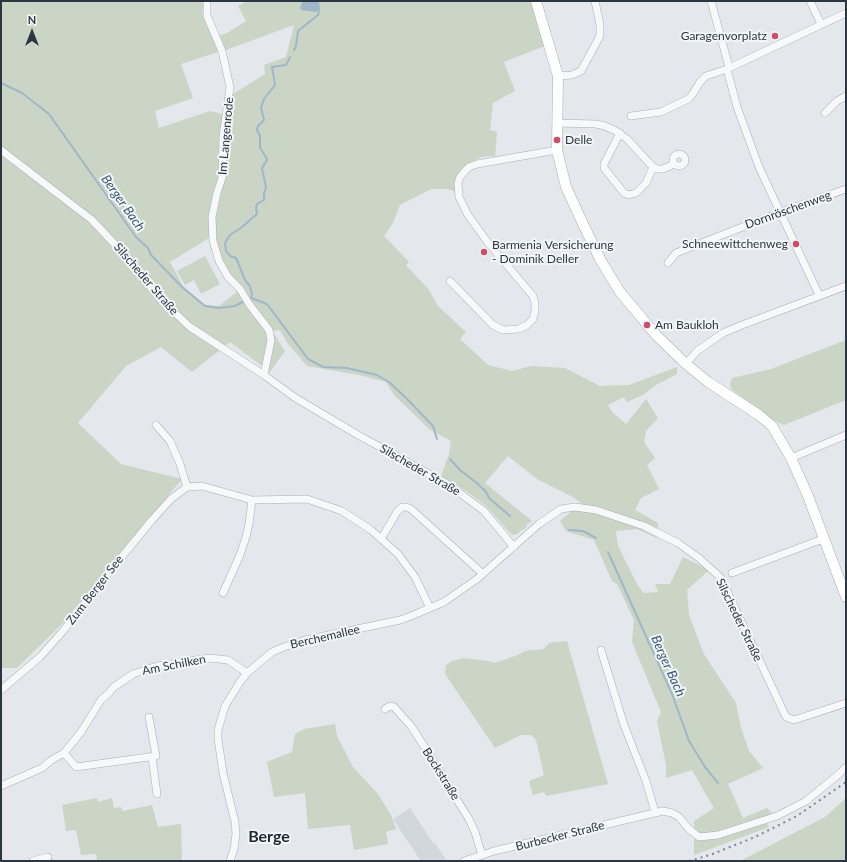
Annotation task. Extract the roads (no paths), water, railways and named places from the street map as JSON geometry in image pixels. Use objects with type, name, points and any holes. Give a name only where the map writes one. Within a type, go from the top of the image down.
[{"type":"street","name":"Im Langenrode","points":[[207,1],[206,16],[222,52],[230,87],[224,137],[222,178],[212,217],[214,241],[219,261],[228,277],[240,289],[249,304],[269,330],[271,340],[264,375]]},
{"type":"street","points":[[536,1],[558,76],[557,150],[568,192],[611,278],[647,325],[686,364],[708,382],[759,415],[772,426],[791,458],[808,496],[823,540],[846,597]]},
{"type":"street","points":[[558,76],[572,75],[581,71],[600,36],[600,25],[595,1]]},
{"type":"street","points":[[711,1],[737,107],[759,167],[819,295]]},
{"type":"street","points":[[810,1],[821,24]]},
{"type":"street","points":[[631,116],[661,112],[688,99],[706,76],[728,68],[846,13]]},
{"type":"street","points":[[825,113],[837,101],[846,96]]},
{"type":"street","points":[[557,123],[596,124],[605,126],[620,134],[653,167],[663,169],[674,164]]},
{"type":"street","points":[[620,134],[604,164],[604,168],[624,192],[629,195],[636,192],[646,183],[653,167]]},
{"type":"street","name":"Silscheder Straße","points":[[1,150],[92,220],[123,253],[160,299],[190,327],[264,375],[294,397],[358,435],[446,483],[484,511],[514,547],[539,524],[561,509],[575,507],[596,510],[644,526],[678,543],[699,558],[721,578],[786,717],[794,720],[846,704]]},
{"type":"street","points":[[450,281],[493,326],[504,330],[519,329],[527,325],[533,318],[535,303],[532,296],[489,244],[468,215],[459,197],[458,183],[460,177],[469,167],[477,164],[557,150]]},
{"type":"street","name":"Dornröschenweg","points":[[668,263],[676,253],[781,212],[846,189]]},
{"type":"street","points":[[686,364],[697,351],[723,333],[742,324],[846,286]]},
{"type":"street","points":[[156,425],[170,441],[180,464],[187,487],[202,486],[252,500],[307,499],[342,511],[371,530],[398,554],[415,578],[430,608]]},
{"type":"street","points":[[791,458],[846,436]]},
{"type":"street","name":"Zum Berger See","points":[[1,690],[40,657],[63,631],[152,520],[171,499],[187,487]]},
{"type":"street","points":[[223,593],[240,556],[246,537],[252,500]]},
{"type":"street","points":[[381,539],[397,512],[402,507],[406,507],[411,509],[482,574]]},
{"type":"street","points":[[732,573],[823,540]]},
{"type":"street","name":"Berchemallee","points":[[230,861],[235,841],[235,822],[223,773],[218,730],[225,706],[247,673],[272,652],[284,647],[305,640],[387,623],[411,616],[430,608],[454,595],[514,547]]},
{"type":"street","points":[[600,650],[624,725],[646,781],[655,812]]},
{"type":"street","name":"Am Schilken","points":[[1,786],[42,768],[50,761],[64,753],[81,732],[101,700],[114,687],[133,674],[157,666],[210,658],[228,660],[247,673]]},
{"type":"street","name":"Bockstraße","points":[[385,709],[390,706],[394,707],[411,726],[469,819],[482,855]]},
{"type":"street","points":[[64,753],[76,767],[156,756],[149,717]]},
{"type":"street","points":[[152,757],[158,794]]},
{"type":"street","name":"Burbecker Straße","points":[[464,861],[482,855],[662,811],[672,813],[679,817],[699,837],[718,834],[777,816],[806,801],[846,767]]},
{"type":"street","points":[[33,861],[48,857]]},
{"type":"water","points":[[303,1],[318,1],[319,9],[316,12],[301,10],[300,7]]},
{"type":"waterway","points":[[294,50],[298,31],[318,15],[318,1]]},
{"type":"waterway","points":[[290,57],[286,65],[272,67],[275,85],[264,99],[261,108],[264,120],[258,126],[257,130],[260,136],[260,148],[267,160],[262,168],[266,187],[264,200],[257,204],[257,214],[230,235],[225,243],[226,251],[230,256],[236,258],[245,280],[250,286],[252,294],[251,298],[267,304],[308,359],[323,367],[347,368],[377,375],[389,382],[433,426],[437,439]]},
{"type":"waterway","name":"Berger Bach","points":[[1,83],[22,93],[49,114],[136,237],[148,248],[151,255],[182,287],[205,306],[219,308],[235,306],[245,301]]},
{"type":"waterway","name":"Berger Bach","points":[[450,459],[460,470],[478,484],[486,492],[489,498],[510,516]]},
{"type":"waterway","name":"Berger Bach","points":[[569,530],[583,531],[596,538]]},
{"type":"waterway","name":"Berger Bach","points":[[608,552],[672,694],[689,741],[705,767],[718,783]]},
{"type":"railway","points":[[689,861],[710,855],[755,837],[797,816],[846,782]]},
{"type":"place","name":"Garagenvorplatz","points":[[775,36]]},
{"type":"place","name":"Delle","points":[[557,140]]},
{"type":"place","name":"Schneewittchenweg","points":[[796,244]]},
{"type":"place","name":"Barmenia Versicherung - Dominik Deller","points":[[484,252]]},
{"type":"place","name":"Am Baukloh","points":[[647,325]]},
{"type":"district","name":"Berge","points":[[269,837]]}]
